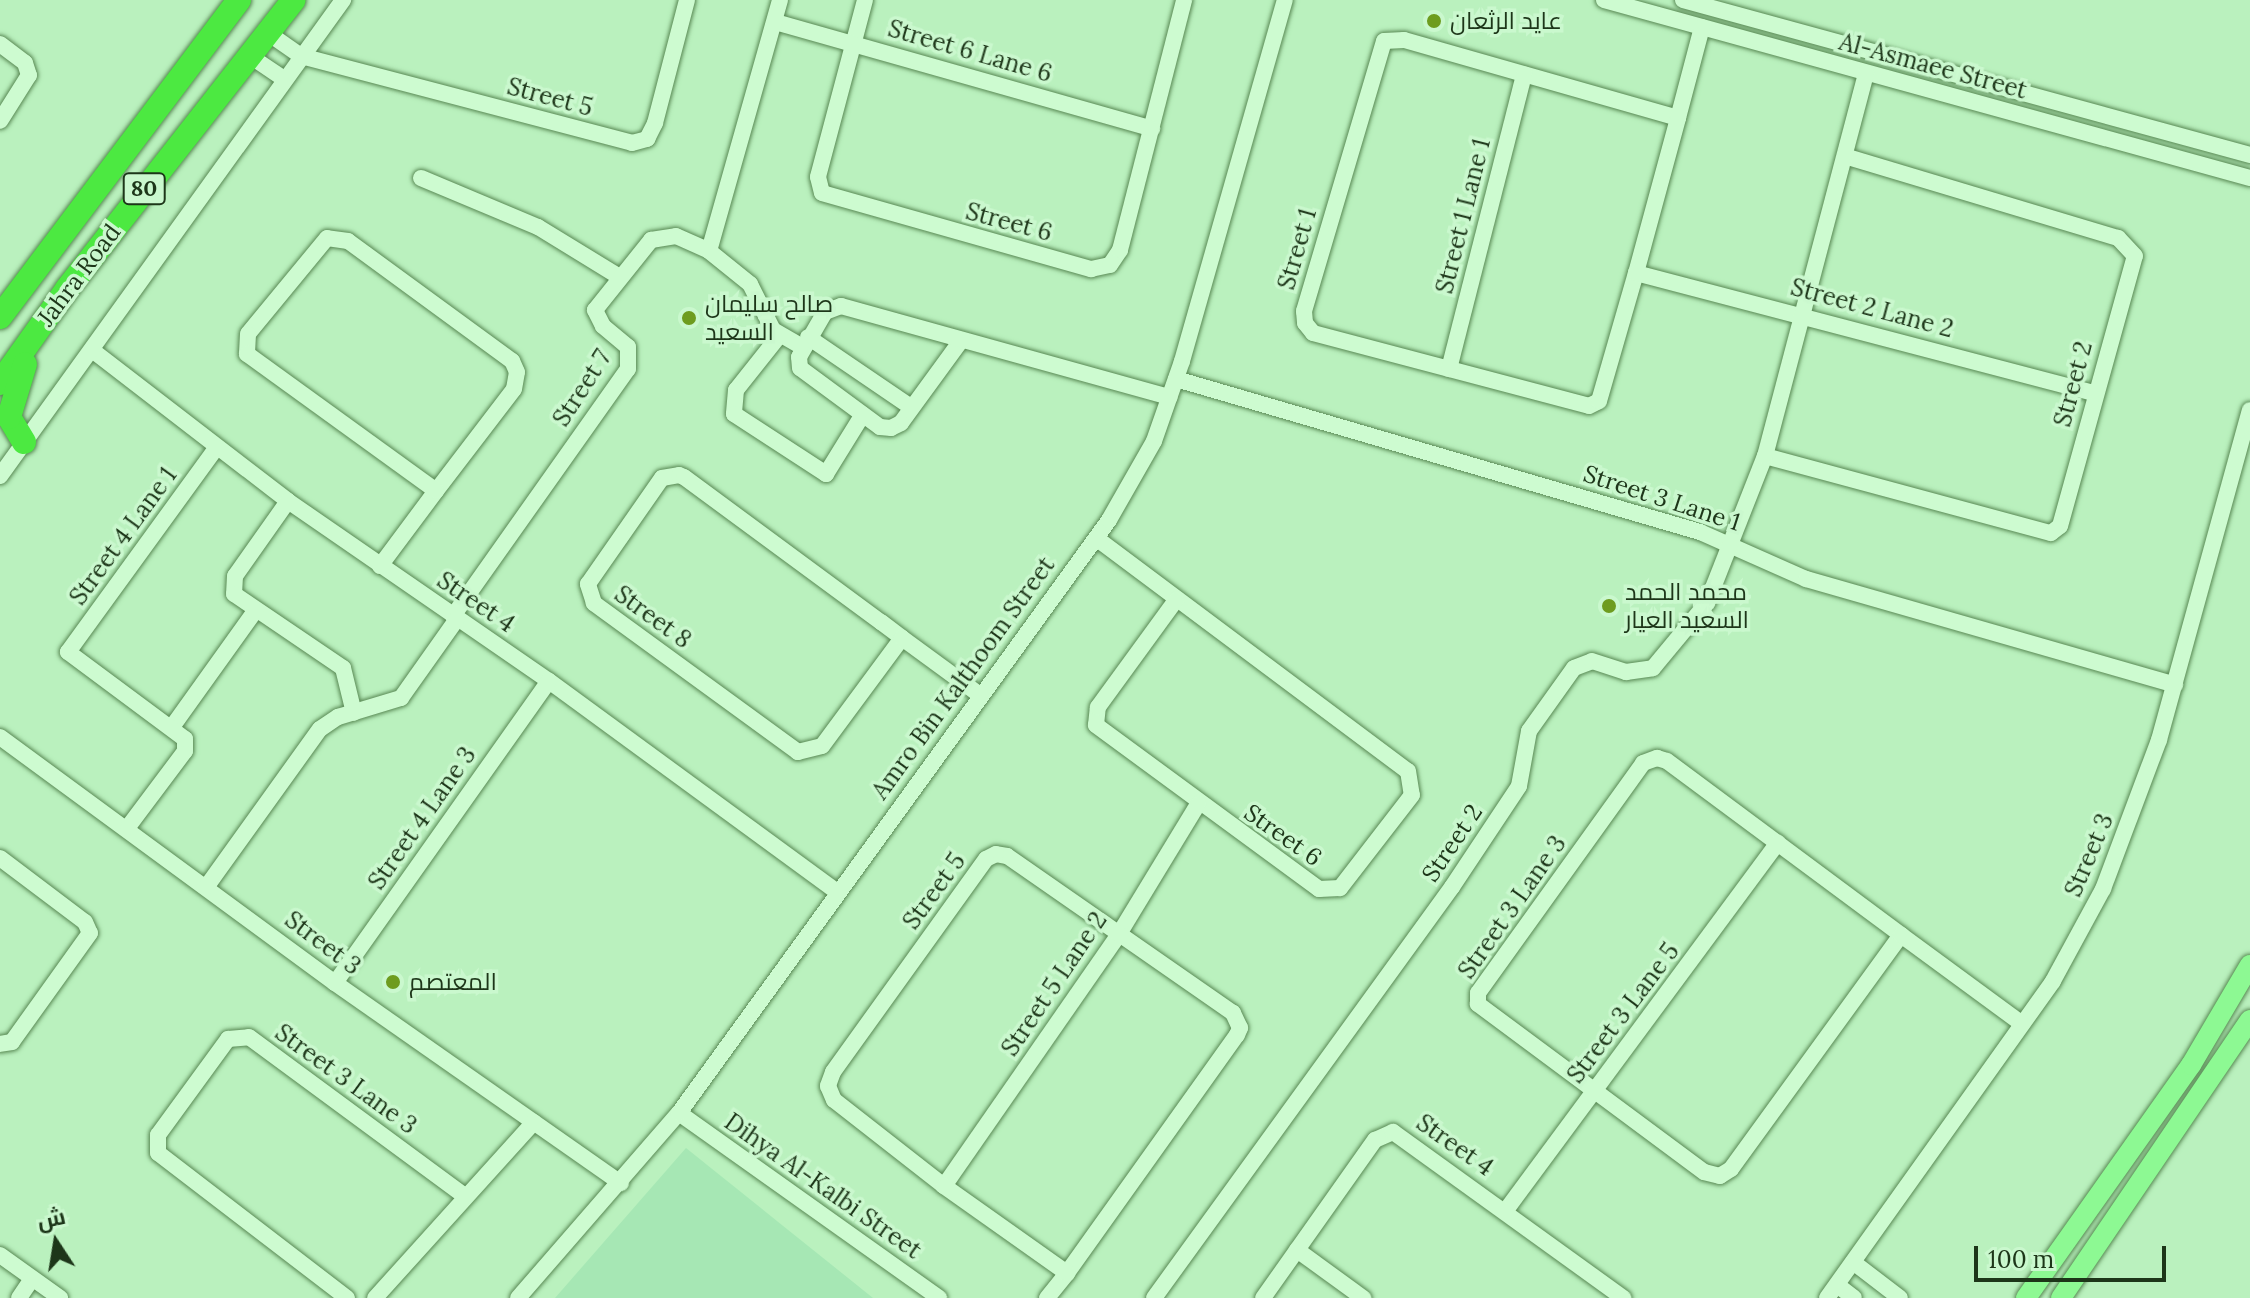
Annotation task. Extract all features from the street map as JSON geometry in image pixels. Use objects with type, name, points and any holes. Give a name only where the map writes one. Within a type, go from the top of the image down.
[{"type":"highway","name":"Jahra Road","points":[[0,317],[239,0]]},
{"type":"highway","name":"Jahra Road","points":[[0,383],[294,0]]},
{"type":"highway","points":[[24,442],[9,417],[37,331]]},
{"type":"main road","points":[[2026,1298],[2191,1065],[2250,965]]},
{"type":"main road","points":[[2061,1298],[2223,1067],[2250,1020]]},
{"type":"main road","points":[[2102,1239],[2133,1186],[2129,1172],[2120,1167]]},
{"type":"street","points":[[0,476],[343,0]]},
{"type":"street","name":"Street 5","points":[[301,56],[641,142],[655,123],[687,0]]},
{"type":"street","points":[[709,251],[780,0]]},
{"type":"street","name":"Street 6","points":[[865,0],[818,177],[819,190],[828,197],[1097,269],[1114,262],[1120,250],[1184,0]]},
{"type":"street","name":"Amro Bin Kalthoom Street","points":[[518,1298],[679,1113],[836,891],[1096,538],[1154,441],[1176,379],[1285,0]]},
{"type":"street","name":"Al-Asmaee Street","points":[[1604,0],[2250,178]]},
{"type":"street","name":"Al-Asmaee Street","points":[[1683,0],[2250,155]]},
{"type":"street","name":"Street 6 Lane 6","points":[[775,22],[1152,129]]},
{"type":"street","name":"Street 1","points":[[1678,118],[1404,40],[1384,41],[1304,311],[1313,333],[1595,404],[1636,273],[1678,118],[1702,27]]},
{"type":"street","points":[[268,33],[301,56]]},
{"type":"street","points":[[0,44],[25,63],[29,75],[0,121]]},
{"type":"street","points":[[250,56],[284,79]]},
{"type":"street","name":"Street 2","points":[[1154,1298],[1460,874],[1519,786],[1535,720],[1574,668],[1592,661],[1626,672],[1653,668],[1707,603],[1765,456],[1866,73]]},
{"type":"street","name":"Street 1 Lane 1","points":[[1449,369],[1524,74]]},
{"type":"street","name":"Street 2","points":[[1765,456],[2051,533],[2060,526],[2135,256],[2127,244],[1845,156]]},
{"type":"street","points":[[421,178],[538,227],[618,276]]},
{"type":"street","name":"Street 7","points":[[455,617],[628,369],[628,347],[603,326],[595,310],[618,276],[651,240],[676,236],[709,251],[750,284],[779,336]]},
{"type":"street","points":[[380,566],[514,389],[516,366],[348,241],[327,238],[248,334],[247,354],[436,491]]},
{"type":"street","name":"Street 2 Lane 2","points":[[1636,273],[1803,314],[2095,393]]},
{"type":"street","points":[[960,342],[911,407],[891,428],[863,414],[800,368],[805,342],[825,312],[841,306],[960,342],[1170,397]]},
{"type":"street","points":[[863,414],[826,474],[734,414],[736,390],[779,336],[805,342],[911,407]]},
{"type":"street","name":"Street 4","points":[[92,350],[288,501],[549,681],[836,891]]},
{"type":"street","name":"Street 3 Lane 1","points":[[1176,379],[1731,543],[1751,557],[1806,579],[2175,685]]},
{"type":"street","name":"Street 3","points":[[1854,1298],[1832,1291],[2053,981],[2103,889],[2175,685],[2250,410]]},
{"type":"street","name":"Street 4 Lane 1","points":[[172,727],[68,652],[216,448]]},
{"type":"street","name":"Street 8","points":[[902,638],[822,746],[798,752],[594,603],[588,584],[662,478],[674,474],[902,638],[980,695]]},
{"type":"street","points":[[288,501],[233,584],[234,594],[343,668],[354,713]]},
{"type":"street","name":"Street 6","points":[[1096,538],[1408,771],[1414,786],[1345,885],[1330,891],[1319,889],[1100,732],[1094,719],[1176,600]]},
{"type":"street","points":[[128,827],[185,751],[183,735],[172,727],[255,611]]},
{"type":"street","points":[[207,886],[320,729],[354,713],[401,698],[455,617]]},
{"type":"street","name":"Street 4 Lane 3","points":[[335,983],[549,681]]},
{"type":"street","name":"Street 3","points":[[0,737],[128,827],[335,983],[621,1183]]},
{"type":"street","name":"Street 3 Lane 3","points":[[1901,935],[1726,1173],[1704,1172],[1481,1010],[1477,999],[1643,763],[1667,761],[2022,1024]]},
{"type":"street","name":"Street 5 Lane 2","points":[[944,1186],[1119,934],[1198,804]]},
{"type":"street","name":"Street 3 Lane 5","points":[[1506,1210],[1778,843]]},
{"type":"street","name":"Street 5","points":[[1047,1298],[1067,1273],[1240,1028],[1233,1013],[1007,856],[996,854],[986,859],[833,1072],[828,1086],[834,1100],[944,1186],[1067,1273]]},
{"type":"street","points":[[0,858],[85,922],[90,933],[12,1042],[0,1044]]},
{"type":"street","name":"Street 3 Lane 3","points":[[347,1298],[158,1153],[158,1135],[228,1039],[249,1037],[465,1196]]},
{"type":"street","name":"Dihya Al-Kalbi Street","points":[[679,1113],[939,1298]]},
{"type":"street","points":[[375,1298],[534,1122]]},
{"type":"street","name":"Street 4","points":[[1263,1298],[1375,1140],[1386,1133],[1400,1135],[1623,1298]]},
{"type":"street","points":[[1297,1250],[1363,1298]]},
{"type":"street","points":[[0,1255],[60,1298]]},
{"type":"street","points":[[1853,1262],[1900,1298]]},
{"type":"street","points":[[19,1298],[32,1279]]},
{"type":"green space","points":[[686,1148],[873,1298],[555,1298]]},
{"type":"place","name":"عايد الرثعان","points":[[1434,21]]},
{"type":"place","name":"صالح سليمان السعيد","points":[[689,318]]},
{"type":"place","name":"محمد الحمد السعيد العيار","points":[[1609,606]]},
{"type":"place","name":"المعتصم","points":[[393,982]]}]
